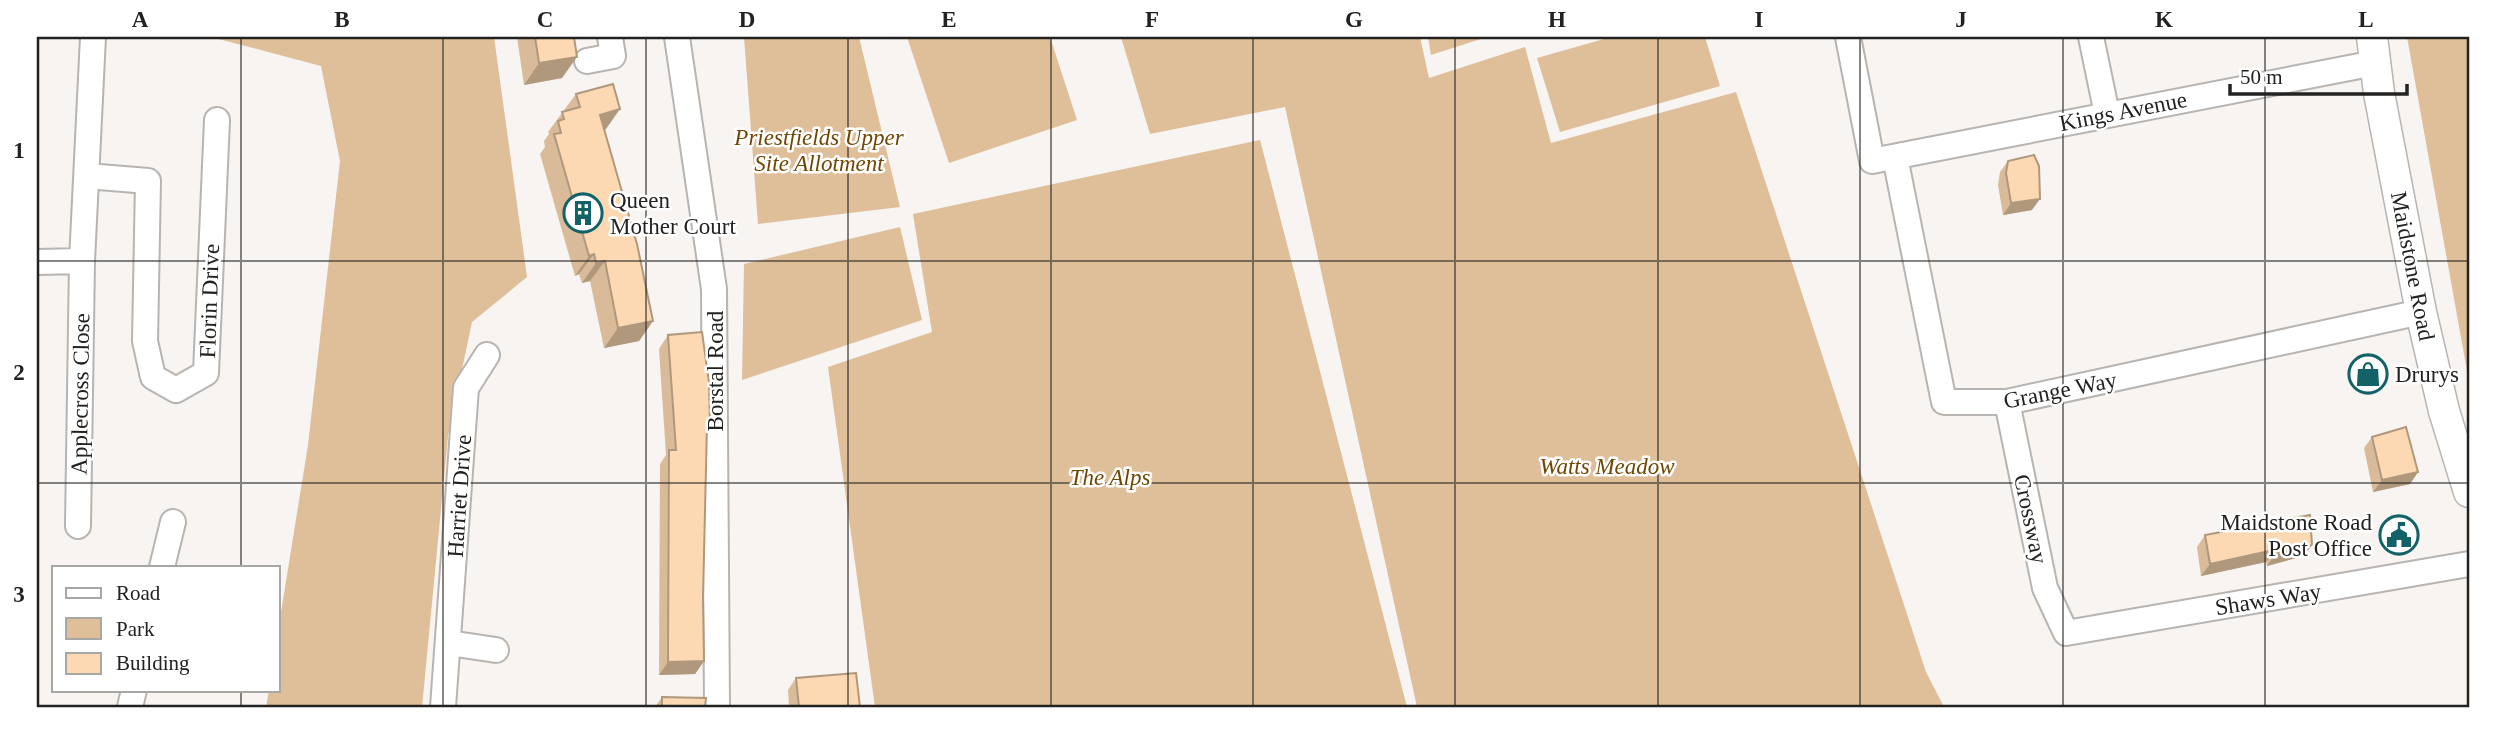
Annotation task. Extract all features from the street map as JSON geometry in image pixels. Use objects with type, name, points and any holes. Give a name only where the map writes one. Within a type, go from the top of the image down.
[{"type":"main road","name":"Maidstone Road","points":[[2374,50],[2421,312],[2444,411],[2469,492]]},
{"type":"street","name":"Applecross Close","points":[[78,526],[82,261],[93,37]]},
{"type":"street","points":[[587,61],[613,56],[610,37]]},
{"type":"street","name":"Borstal Road","points":[[677,37],[714,289],[718,707]]},
{"type":"street","points":[[1848,37],[1883,159]]},
{"type":"street","points":[[2091,37],[2107,114]]},
{"type":"street","name":"Kings Avenue","points":[[1883,159],[2107,114],[2374,50]]},
{"type":"street","name":"Florin Drive","points":[[87,176],[148,181],[145,341],[153,377],[176,390],[206,373],[217,120]]},
{"type":"street","name":"Grange Way","points":[[1883,159],[1944,402],[2007,402],[2421,312]]},
{"type":"street","points":[[37,262],[82,261]]},
{"type":"street","name":"Harriet Drive","points":[[443,707],[466,388],[487,355]]},
{"type":"street","name":"Crossway","points":[[2007,402],[2045,588],[2066,633]]},
{"type":"street","points":[[162,566],[173,522]]},
{"type":"street","name":"Shaws Way","points":[[2066,633],[2469,565]]},
{"type":"street","points":[[449,643],[496,650]]},
{"type":"green space","points":[[211,37],[494,37],[527,277],[472,322],[448,436],[422,707],[266,707],[269,692],[280,692],[280,619],[308,445],[340,161],[321,66]]},
{"type":"green space","name":"Priestfields Upper Site Allotment","points":[[744,37],[859,37],[900,207],[758,224]]},
{"type":"green space","points":[[907,37],[1050,37],[1077,120],[949,163]]},
{"type":"green space","name":"Watts Meadow","points":[[1121,37],[1420,37],[1429,78],[1525,47],[1551,143],[1736,92],[1926,672],[1944,707],[1417,707],[1285,107],[1150,134]]},
{"type":"green space","points":[[1428,37],[1487,37],[1431,55]]},
{"type":"green space","points":[[1611,37],[1705,37],[1720,86],[1560,132],[1537,58]]},
{"type":"green space","points":[[2407,37],[2469,37],[2469,382]]},
{"type":"green space","name":"The Alps","points":[[1260,140],[1407,707],[875,707],[828,367],[932,332],[913,214]]},
{"type":"green space","points":[[900,227],[922,320],[742,380],[744,264]]},
{"type":"building","points":[[535,37],[574,37],[577,57],[539,63]]},
{"type":"building","points":[[613,84],[620,109],[600,115],[637,244],[653,321],[618,328],[605,261],[596,263],[594,254],[589,256],[554,134],[561,133],[558,121],[564,119],[562,112],[580,107],[576,94]]},
{"type":"building","points":[[2034,155],[2039,166],[2040,199],[2011,203],[2006,173],[2008,161]]},
{"type":"building","points":[[702,332],[709,382],[710,425],[707,425],[704,661],[668,662],[669,450],[676,450],[668,335]]},
{"type":"building","points":[[2406,427],[2418,472],[2382,480],[2372,437]]},
{"type":"building","points":[[2310,515],[2312,545],[2210,564],[2205,535]]},
{"type":"building","points":[[856,673],[860,707],[799,707],[796,678]]},
{"type":"building","points":[[662,697],[706,698],[705,707],[662,707]]},
{"type":"place","name":"Queen Mother Court","points":[[583,213]]},
{"type":"place","name":"Drurys","points":[[2368,374]]},
{"type":"place","name":"Maidstone Road Post Office","points":[[2399,535]]}]
